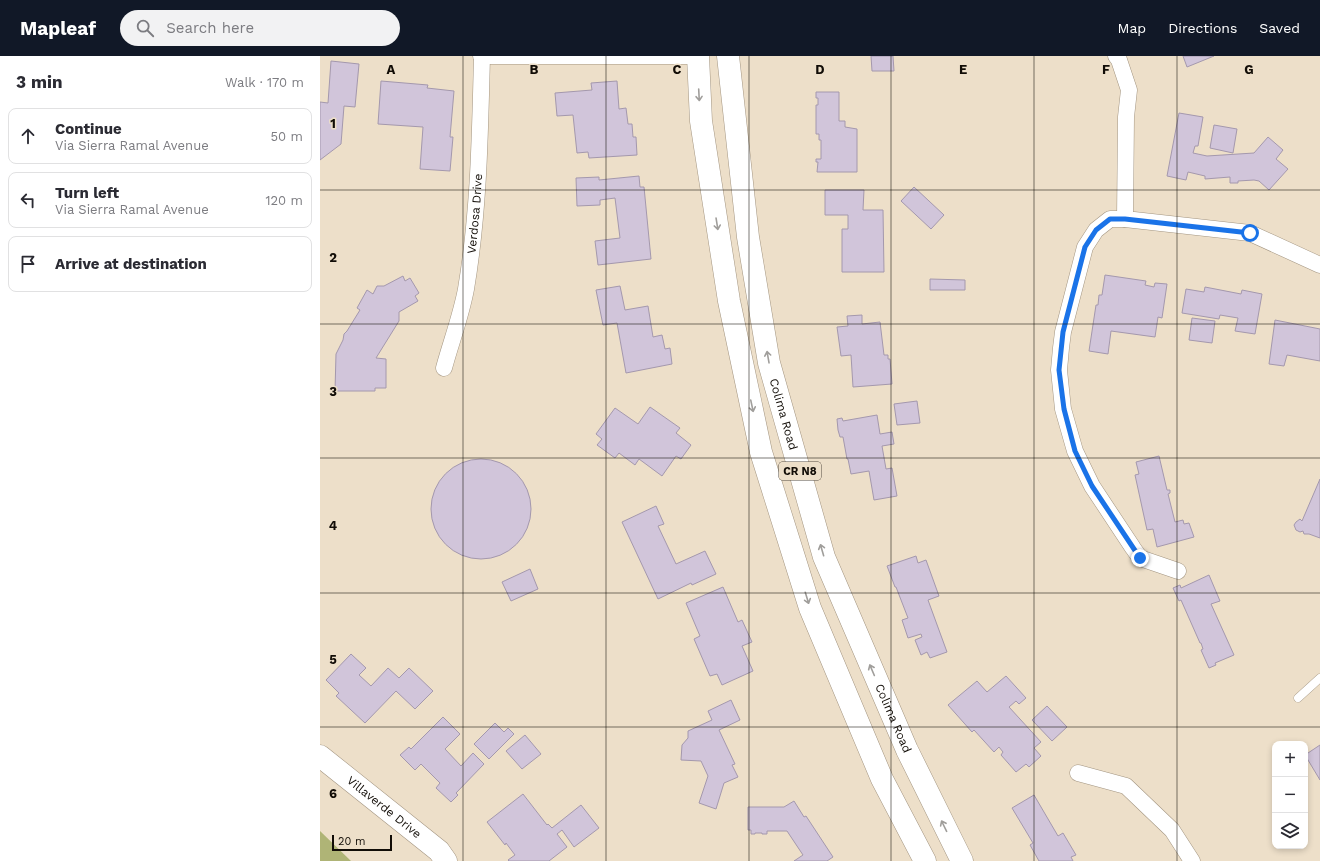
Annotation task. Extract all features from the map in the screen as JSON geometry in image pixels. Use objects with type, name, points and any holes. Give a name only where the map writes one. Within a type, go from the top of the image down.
[{"type":"main road","name":"CR N8","points":[[698,56],[701,121],[729,301],[761,452],[810,608],[882,779],[925,861]]},
{"type":"main road","name":"Colima Road","points":[[728,56],[748,237],[769,363],[824,556],[907,750],[962,861]]},
{"type":"main road","name":"Villaverde Drive","points":[[320,756],[439,851],[446,861]]},
{"type":"street","name":"Verdosa Drive","points":[[444,368],[466,290],[472,240],[479,145],[482,56],[698,56]]},
{"type":"street","points":[[1116,56],[1119,60],[1130,90],[1126,117],[1125,219]]},
{"type":"street","points":[[1178,571],[1140,558],[1092,486],[1075,451],[1070,434],[1063,403],[1059,370],[1063,332],[1085,247],[1096,230],[1110,219],[1125,219],[1250,233],[1320,265]]},
{"type":"street","points":[[1078,773],[1126,786],[1172,830],[1192,861]]},
{"type":"lane","points":[[1298,698],[1320,678]]},
{"type":"green space","points":[[320,831],[351,861],[320,861]]},
{"type":"building","points":[[871,56],[893,56],[894,71],[872,71]]},
{"type":"building","points":[[1183,56],[1214,56],[1187,67]]},
{"type":"building","points":[[331,61],[359,64],[355,107],[344,106],[341,144],[320,160],[320,102],[328,103]]},
{"type":"building","points":[[381,81],[428,85],[427,88],[454,91],[450,137],[453,137],[450,171],[420,169],[423,127],[378,124]]},
{"type":"building","points":[[617,81],[619,109],[626,108],[628,124],[632,124],[633,137],[636,137],[637,155],[589,158],[588,152],[577,153],[573,115],[557,116],[555,93],[592,90],[591,83]]},
{"type":"building","points":[[816,92],[839,92],[839,121],[845,121],[845,127],[857,129],[857,172],[817,172],[818,162],[816,162],[816,159],[821,159],[821,140],[819,140],[819,134],[816,134],[816,105],[818,105],[818,98],[816,98]]},
{"type":"building","points":[[1179,113],[1203,117],[1198,146],[1195,146],[1193,153],[1207,156],[1254,153],[1268,137],[1283,150],[1276,159],[1288,169],[1269,190],[1259,181],[1254,180],[1230,183],[1230,177],[1205,179],[1205,176],[1188,172],[1186,180],[1167,176]]},
{"type":"building","points":[[1214,125],[1237,129],[1233,153],[1210,148]]},
{"type":"building","points":[[639,176],[640,187],[644,187],[651,259],[598,265],[595,241],[620,238],[615,198],[600,200],[600,205],[577,206],[576,178],[599,177],[599,180]]},
{"type":"building","points":[[914,187],[944,215],[931,229],[901,201]]},
{"type":"building","points":[[825,190],[864,190],[863,210],[883,210],[884,272],[842,272],[842,229],[848,229],[848,215],[825,215]]},
{"type":"building","points":[[1105,275],[1146,281],[1145,285],[1154,287],[1155,283],[1167,284],[1162,318],[1158,317],[1155,337],[1111,331],[1108,354],[1089,351],[1096,305],[1098,305],[1099,295],[1102,295]]},
{"type":"building","points":[[403,276],[405,281],[410,278],[419,293],[415,296],[418,301],[399,312],[399,321],[376,358],[386,359],[386,388],[375,388],[375,391],[335,391],[336,354],[343,340],[344,334],[360,310],[357,308],[367,290],[373,294],[377,286],[384,286]]},
{"type":"building","points":[[930,279],[965,280],[965,290],[930,290]]},
{"type":"building","points":[[620,286],[625,310],[648,306],[653,337],[662,335],[665,349],[670,348],[672,364],[626,373],[617,323],[603,325],[596,290]]},
{"type":"building","points":[[1205,287],[1241,294],[1242,290],[1262,294],[1255,334],[1235,331],[1238,318],[1220,315],[1219,319],[1182,313],[1186,289],[1204,292]]},
{"type":"building","points":[[862,315],[862,324],[880,322],[884,355],[888,355],[888,359],[890,359],[892,384],[853,387],[851,355],[841,356],[837,327],[848,326],[847,316]]},
{"type":"building","points":[[1192,318],[1215,321],[1212,343],[1189,340]]},
{"type":"building","points":[[1275,320],[1320,329],[1320,361],[1287,355],[1284,366],[1269,364]]},
{"type":"building","points":[[917,401],[920,423],[897,425],[894,404]]},
{"type":"building","points":[[650,407],[680,428],[676,433],[691,445],[681,459],[676,456],[662,476],[639,459],[635,465],[619,453],[615,458],[597,445],[602,439],[596,434],[615,408],[638,424]]},
{"type":"building","points":[[877,415],[880,434],[892,432],[894,444],[882,446],[886,469],[892,468],[897,496],[874,500],[869,471],[851,474],[843,437],[840,437],[838,430],[837,419],[842,418],[843,421]]},
{"type":"building","points":[[1159,456],[1167,490],[1170,490],[1170,493],[1168,494],[1175,522],[1183,520],[1184,524],[1189,523],[1194,537],[1157,547],[1153,529],[1147,530],[1135,475],[1139,474],[1136,462]]},
{"type":"building","points":[[481,459],[491,460],[509,467],[523,481],[530,499],[530,519],[523,537],[509,551],[491,558],[481,559],[471,558],[453,551],[439,537],[432,519],[431,509],[432,499],[439,481],[453,467],[471,460]]},
{"type":"building","points":[[1320,479],[1320,538],[1309,534],[1304,534],[1303,531],[1300,532],[1296,530],[1294,525],[1300,519],[1302,521]]},
{"type":"building","points":[[656,506],[664,524],[658,526],[676,564],[705,551],[716,574],[692,585],[691,583],[658,599],[622,522]]},
{"type":"building","points":[[916,556],[918,563],[926,560],[939,596],[928,600],[947,652],[930,658],[927,652],[921,655],[915,640],[922,637],[921,634],[908,638],[902,620],[908,618],[887,566]]},
{"type":"building","points":[[530,569],[538,589],[511,601],[502,582]]},
{"type":"building","points":[[1209,575],[1220,601],[1211,604],[1234,655],[1215,663],[1216,665],[1209,668],[1201,650],[1203,649],[1201,643],[1181,600],[1179,601],[1173,588],[1180,585],[1181,588]]},
{"type":"building","points":[[723,587],[738,622],[742,620],[752,642],[742,646],[753,671],[722,685],[717,674],[710,676],[694,639],[700,636],[686,603]]},
{"type":"building","points":[[351,654],[366,668],[359,675],[371,686],[388,668],[399,678],[409,668],[433,691],[415,709],[396,691],[365,723],[336,696],[339,693],[326,680]]},
{"type":"building","points":[[1006,676],[1026,698],[1019,704],[1016,701],[1009,707],[1041,742],[1034,748],[1041,756],[1029,767],[1026,764],[1016,772],[1001,755],[1003,752],[999,747],[994,752],[974,730],[972,732],[948,705],[977,681],[987,692]]},
{"type":"building","points":[[731,700],[740,720],[719,730],[735,764],[732,765],[738,777],[724,783],[716,809],[699,803],[708,776],[701,761],[681,760],[682,745],[688,738],[688,731],[712,720],[708,711]]},
{"type":"building","points":[[1047,706],[1067,727],[1052,741],[1032,720]]},
{"type":"building","points":[[443,717],[460,734],[445,749],[461,766],[473,753],[484,764],[456,793],[458,795],[451,802],[436,788],[440,783],[421,764],[415,770],[400,755],[409,747],[411,749]]},
{"type":"building","points":[[495,723],[504,732],[508,728],[514,734],[489,759],[474,744]]},
{"type":"building","points":[[525,735],[541,754],[522,769],[506,751]]},
{"type":"building","points":[[1320,745],[1320,780],[1308,760],[1308,753]]},
{"type":"building","points":[[523,794],[547,825],[548,824],[552,828],[581,805],[599,828],[574,847],[562,830],[557,834],[567,847],[549,861],[509,861],[508,860],[515,855],[487,822]]},
{"type":"building","points":[[1034,795],[1058,836],[1063,833],[1076,855],[1071,857],[1073,861],[1039,861],[1030,845],[1033,843],[1012,808]]},
{"type":"building","points":[[794,801],[804,817],[806,816],[833,857],[827,861],[794,861],[803,855],[787,831],[767,831],[767,834],[751,834],[751,830],[748,830],[748,807],[784,807]]},
{"type":"route","points":[[1140,558],[1092,486],[1075,451],[1064,409],[1059,370],[1063,332],[1085,247],[1089,238],[1096,230],[1110,219],[1125,219],[1250,233]]}]
